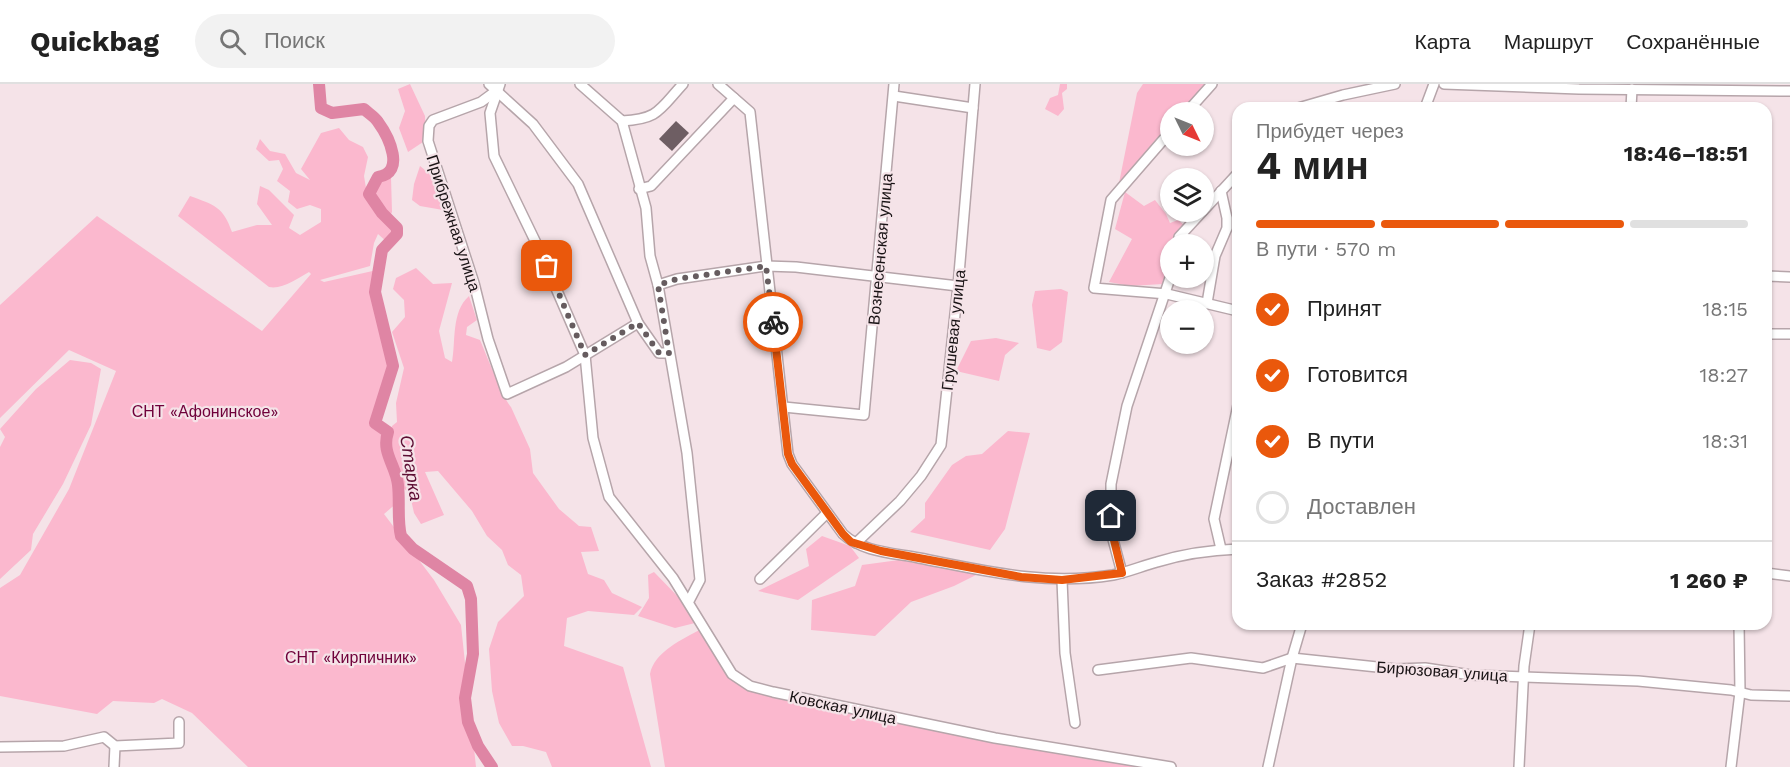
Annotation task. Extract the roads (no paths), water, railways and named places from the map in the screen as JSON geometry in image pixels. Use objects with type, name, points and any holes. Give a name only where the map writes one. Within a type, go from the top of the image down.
[{"type":"street","points":[[489,84],[498,88],[533,124],[578,184],[638,323],[659,353],[669,353]]},
{"type":"street","points":[[580,84],[622,121],[645,208],[650,256],[658,285],[687,453],[700,580],[688,601]]},
{"type":"street","points":[[622,121],[645,120],[653,116],[683,84]]},
{"type":"street","points":[[718,84],[750,112],[788,454],[792,464],[843,534],[856,543],[892,553],[1021,577],[1062,580],[1122,573],[1192,554],[1232,549]]},
{"type":"street","name":"Вознесенская улица","points":[[784,407],[864,415],[894,84]]},
{"type":"street","name":"Грушевая улица","points":[[856,543],[900,501],[921,476],[941,445],[958,286],[975,84]]},
{"type":"street","points":[[1196,102],[1212,84]]},
{"type":"street","points":[[1319,102],[1395,84]]},
{"type":"street","points":[[1427,102],[1434,84]]},
{"type":"street","points":[[1444,84],[1790,91]]},
{"type":"street","points":[[498,88],[490,114],[494,156],[538,247],[585,355],[638,323]]},
{"type":"street","name":"Прибрежная улица","points":[[498,88],[482,102],[433,120],[429,126],[428,141],[474,283],[488,339],[507,394],[566,367],[585,355]]},
{"type":"street","points":[[1631,102],[1632,89]]},
{"type":"street","points":[[894,96],[973,108]]},
{"type":"street","points":[[639,189],[651,186],[734,98]]},
{"type":"street","points":[[1160,144],[1111,200],[1094,288],[1167,294],[1194,300]]},
{"type":"street","points":[[1214,199],[1232,179]]},
{"type":"street","points":[[1208,300],[1215,256],[1227,228],[1221,191]]},
{"type":"street","points":[[1182,234],[1193,222]]},
{"type":"street","points":[[658,285],[677,279],[766,266],[958,286]]},
{"type":"street","points":[[1772,276],[1790,277]]},
{"type":"street","points":[[1122,573],[1112,532],[1111,484],[1127,406],[1168,288]]},
{"type":"street","points":[[1214,305],[1232,309]]},
{"type":"street","points":[[1772,334],[1790,334]]},
{"type":"street","name":"Ковская улица","points":[[585,355],[593,438],[609,497],[688,601],[732,674],[750,686],[995,738],[1171,767]]},
{"type":"street","points":[[1221,549],[1214,519],[1232,434]]},
{"type":"street","points":[[760,579],[828,513]]},
{"type":"street","points":[[1772,574],[1790,576]]},
{"type":"street","points":[[1062,580],[1065,653],[1075,723]]},
{"type":"street","points":[[1268,767],[1300,630]]},
{"type":"street","points":[[1518,767],[1529,630]]},
{"type":"street","points":[[1731,767],[1740,692],[1739,630]]},
{"type":"street","name":"Бирюзовая улица","points":[[1098,670],[1191,658],[1263,668],[1292,658],[1395,669],[1425,668],[1471,675],[1638,681],[1790,696]]},
{"type":"street","points":[[0,747],[64,746],[104,737],[115,746],[179,743],[179,722]]},
{"type":"street","points":[[114,767],[115,746]]},
{"type":"waterway","name":"Старка","points":[[319,84],[321,108],[332,113],[364,109],[375,118],[393,154],[391,169],[378,177],[369,194],[382,213],[397,228],[397,234],[382,250],[375,292],[393,366],[375,423],[388,432],[386,446],[397,478],[401,536],[413,549],[467,586],[471,599],[473,654],[465,698],[468,722],[478,746],[492,767]]},
{"type":"park label","name":"СНТ «Афонинское»","points":[[205,411]]},
{"type":"park label","name":"СНТ «Кирпичник»","points":[[351,657]]}]
